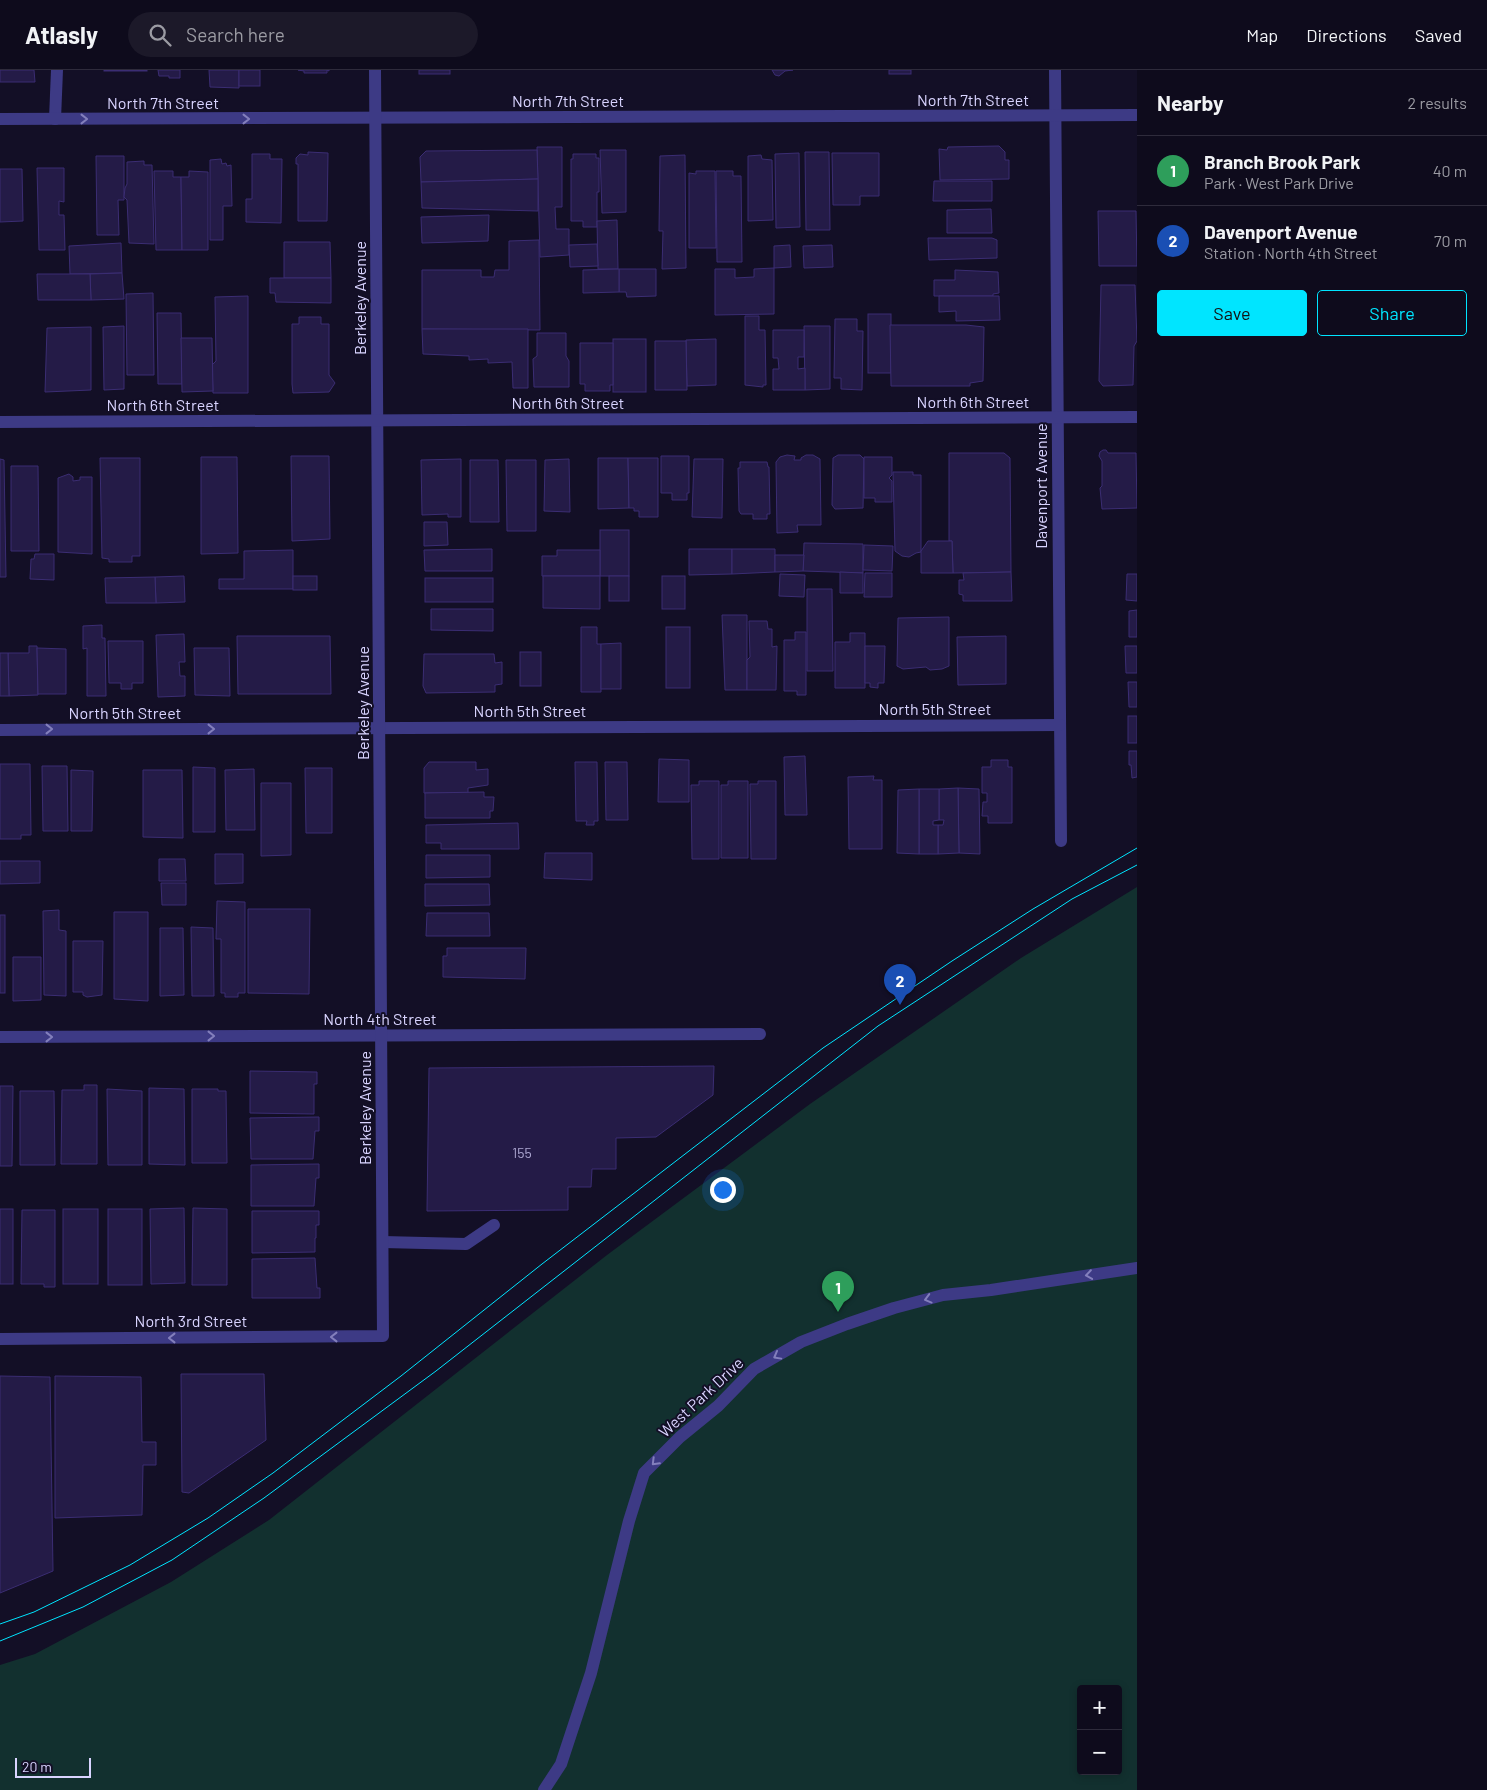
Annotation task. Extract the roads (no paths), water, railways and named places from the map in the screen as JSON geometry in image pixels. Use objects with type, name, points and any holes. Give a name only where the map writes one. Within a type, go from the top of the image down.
[{"type":"street","points":[[55,119],[57,70]]},
{"type":"street","name":"Berkeley Avenue","points":[[375,70],[383,1336]]},
{"type":"street","name":"Davenport Avenue","points":[[1055,70],[1061,841]]},
{"type":"street","name":"North 7th Street","points":[[0,119],[1137,115]]},
{"type":"street","name":"North 6th Street","points":[[0,422],[1137,417]]},
{"type":"street","name":"North 5th Street","points":[[0,730],[1060,725]]},
{"type":"street","name":"North 4th Street","points":[[0,1037],[760,1034]]},
{"type":"street","points":[[382,1242],[466,1244],[494,1225]]},
{"type":"street","name":"West Park Drive","points":[[544,1790],[561,1764],[591,1673],[644,1473],[680,1437],[718,1406],[754,1369],[801,1342],[894,1308],[935,1297],[1137,1268]]},
{"type":"street","name":"North 3rd Street","points":[[0,1339],[383,1336]]},
{"type":"tram line","points":[[0,1624],[34,1612],[130,1565],[208,1518],[273,1473],[401,1376],[542,1264],[823,1048],[1033,909],[1137,848]]},
{"type":"tram line","points":[[0,1641],[83,1607],[172,1560],[264,1498],[436,1371],[878,1026],[1072,899],[1137,865]]},
{"type":"place","name":"Davenport Avenue","points":[[900,1005]]},
{"type":"place","name":"Branch Brook Park","points":[[838,1312]]}]
